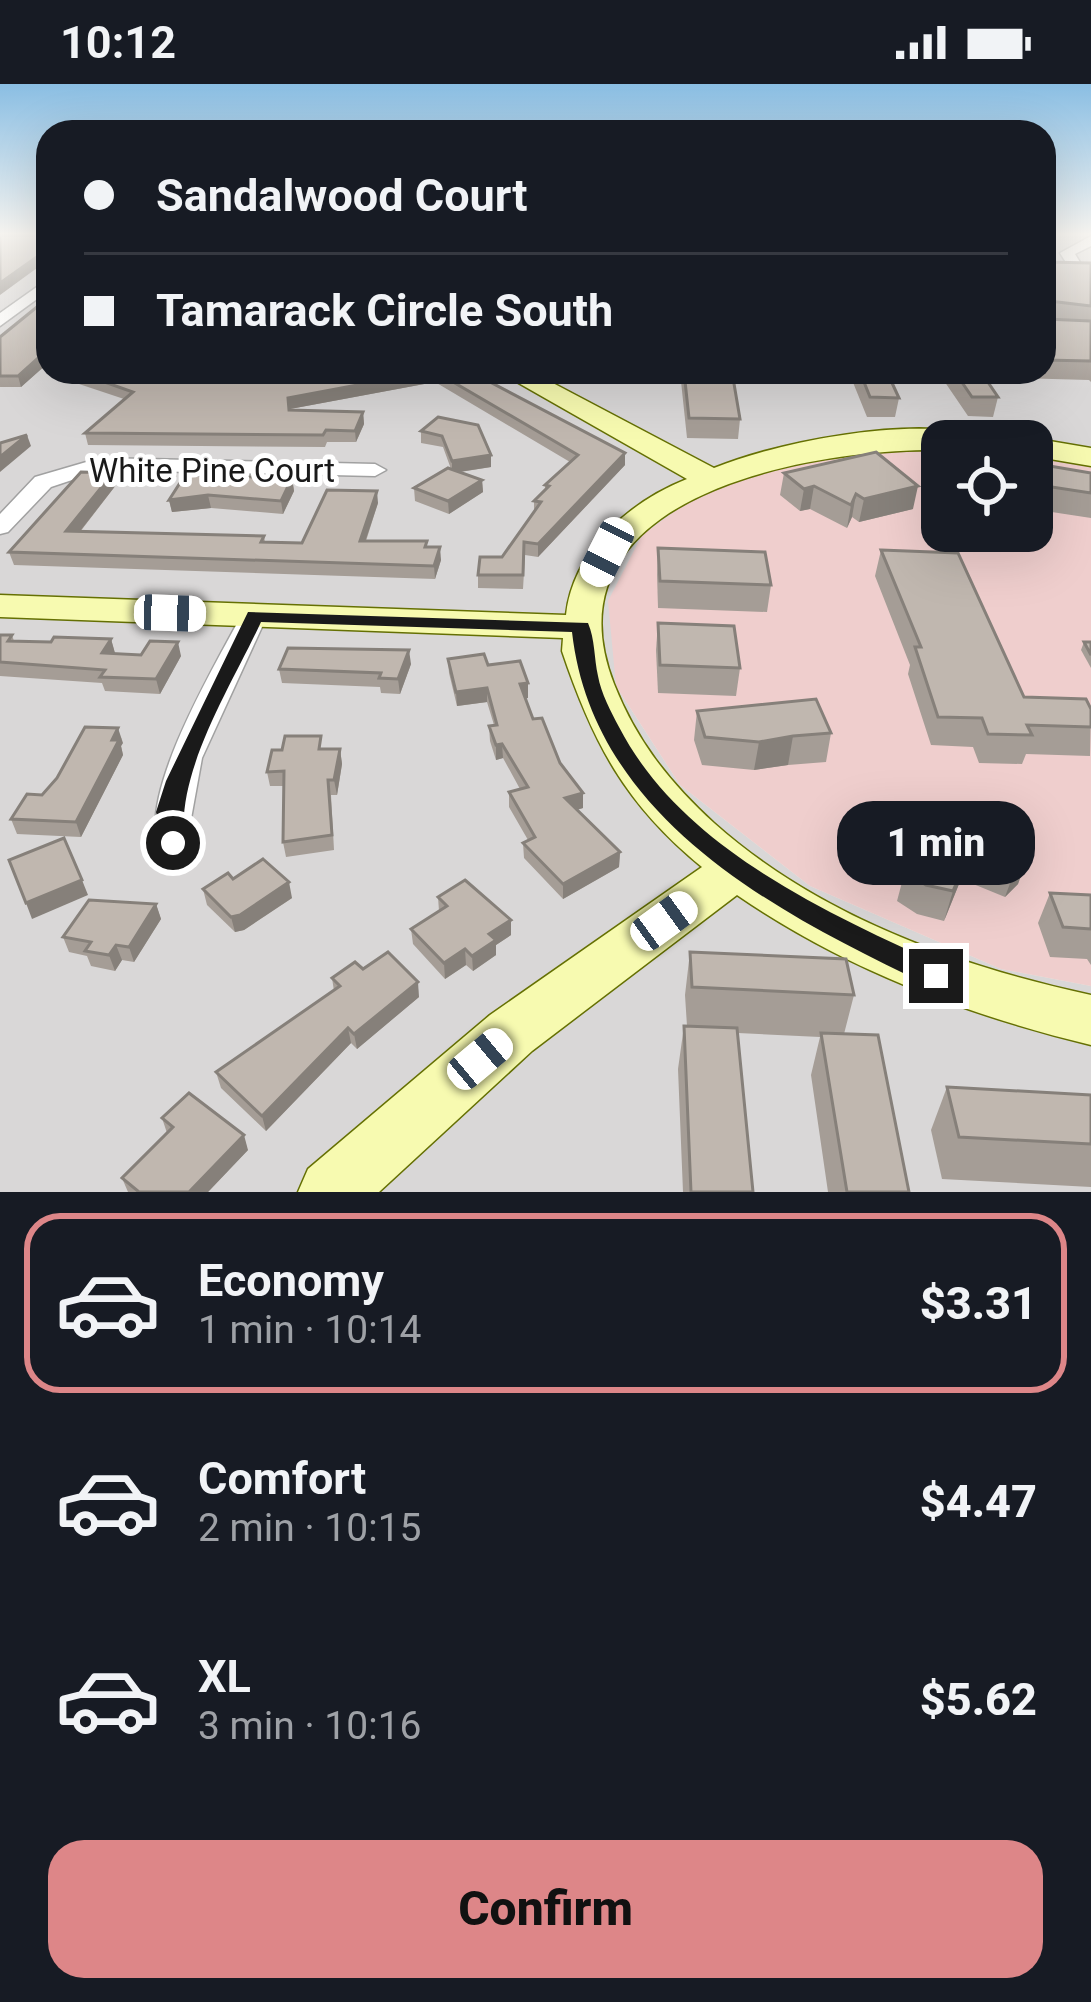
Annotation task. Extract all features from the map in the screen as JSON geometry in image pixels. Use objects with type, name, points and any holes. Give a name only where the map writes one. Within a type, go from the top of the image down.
[{"type":"street","points":[[0,321],[36,293]]},
{"type":"street","points":[[534,384],[705,476]]},
{"type":"street","points":[[921,441],[856,441],[776,453],[705,476],[633,522],[607,552],[589,587],[581,627],[588,680],[611,734],[663,803],[737,868],[824,923],[936,976],[1091,1020]]},
{"type":"street","points":[[1053,451],[1091,457]]},
{"type":"street","name":"White Pine Court","points":[[0,527],[43,482],[100,464],[375,470]]},
{"type":"street","points":[[0,606],[581,627]]},
{"type":"street","points":[[173,843],[168,812],[177,781],[254,616]]},
{"type":"street","points":[[331,1192],[511,1033],[737,868]]},
{"type":"shaded area","points":[[0,287],[36,287],[36,384],[1056,384],[1056,287],[1091,287],[1091,464],[1053,449],[1053,420],[921,420],[921,457],[616,686],[680,785],[810,886],[1001,969],[1091,986],[1091,1192],[0,1192]]},
{"type":"shaded area","points":[[921,450],[921,552],[1053,552],[1053,458],[1091,464],[1091,986],[1001,969],[810,886],[680,785],[616,686],[608,601],[642,535],[707,488],[792,459]]},
{"type":"building","points":[[1056,287],[1091,287],[1091,306],[1056,302]]},
{"type":"building","points":[[36,308],[36,360],[18,376],[0,376],[0,337]]},
{"type":"building","points":[[1056,319],[1091,321],[1091,361],[1056,360]]},
{"type":"building","points":[[110,384],[363,384],[288,398],[289,410],[363,412],[355,431],[326,430],[323,435],[85,433],[133,392]]},
{"type":"building","points":[[457,384],[494,384],[625,453],[538,544],[524,542],[523,575],[478,575],[480,557],[502,557],[541,502],[534,501],[549,486],[545,485],[578,455]]},
{"type":"building","points":[[685,384],[734,384],[740,419],[689,418]]},
{"type":"building","points":[[865,384],[893,384],[899,398],[870,397]]},
{"type":"building","points":[[963,384],[989,384],[998,397],[972,397]]},
{"type":"building","points":[[438,417],[478,425],[491,455],[452,461],[442,436],[421,431]]},
{"type":"building","points":[[27,435],[0,457],[0,443]]},
{"type":"building","points":[[876,452],[918,486],[864,499],[856,494],[851,505],[814,486],[804,489],[784,473]]},
{"type":"building","points":[[1053,467],[1091,473],[1091,493],[1053,487]]},
{"type":"building","points":[[448,468],[482,480],[448,501],[414,488]]},
{"type":"building","points":[[81,472],[113,473],[66,531],[264,536],[261,542],[302,543],[327,490],[377,491],[360,541],[427,541],[425,547],[440,547],[434,566],[9,552]]},
{"type":"building","points":[[185,475],[292,478],[281,501],[208,495],[169,500]]},
{"type":"building","points":[[658,548],[765,552],[771,585],[660,581]]},
{"type":"building","points":[[881,550],[958,553],[1024,697],[1086,699],[1091,727],[1027,725],[1032,735],[988,734],[982,718],[938,717],[915,647],[921,647]]},
{"type":"building","points":[[658,623],[734,626],[740,668],[660,665]]},
{"type":"building","points":[[0,635],[12,635],[8,641],[111,639],[102,653],[141,655],[150,641],[178,642],[156,679],[100,677],[105,670],[0,662]]},
{"type":"building","points":[[288,648],[409,650],[398,679],[379,678],[381,673],[279,669]]},
{"type":"building","points":[[484,654],[488,665],[520,661],[528,683],[520,684],[533,719],[542,718],[560,763],[583,793],[565,798],[620,852],[563,884],[523,843],[535,837],[509,792],[528,787],[502,744],[496,745],[489,726],[497,725],[487,688],[456,692],[448,659]]},
{"type":"building","points":[[816,699],[831,733],[759,742],[705,737],[697,711]]},
{"type":"building","points":[[85,727],[118,728],[112,740],[119,740],[76,822],[11,819],[27,794],[42,795],[57,778]]},
{"type":"building","points":[[285,736],[321,736],[319,749],[340,749],[334,780],[328,780],[332,835],[283,842],[284,771],[267,772],[272,750],[282,750]]},
{"type":"building","points":[[938,804],[1027,837],[1029,855],[1016,867],[971,849],[953,891],[926,885],[905,871],[924,833],[925,815]]},
{"type":"building","points":[[64,838],[82,880],[26,903],[9,860]]},
{"type":"building","points":[[263,859],[289,882],[240,915],[231,917],[203,889],[228,873],[233,879]]},
{"type":"building","points":[[465,880],[511,920],[489,934],[496,940],[472,956],[465,949],[444,963],[411,929],[447,906],[438,897]]},
{"type":"building","points":[[1050,893],[1091,895],[1091,929],[1063,927]]},
{"type":"building","points":[[89,900],[156,904],[129,947],[116,945],[109,955],[85,951],[91,942],[63,937]]},
{"type":"building","points":[[388,952],[418,982],[354,1034],[348,1028],[262,1116],[216,1072],[340,986],[332,978],[355,962],[363,969]]},
{"type":"building","points":[[690,952],[846,959],[854,995],[692,987]]},
{"type":"building","points":[[684,1026],[737,1028],[753,1192],[691,1192]]},
{"type":"building","points":[[821,1033],[878,1035],[909,1192],[847,1192]]},
{"type":"building","points":[[947,1087],[1091,1095],[1091,1144],[959,1137]]},
{"type":"building","points":[[189,1093],[244,1135],[189,1192],[139,1192],[122,1178],[173,1127],[162,1118]]},
{"type":"route","points":[[173,843],[168,812],[177,781],[254,616],[581,627],[588,680],[611,734],[663,803],[737,868],[824,923],[936,976]]}]
